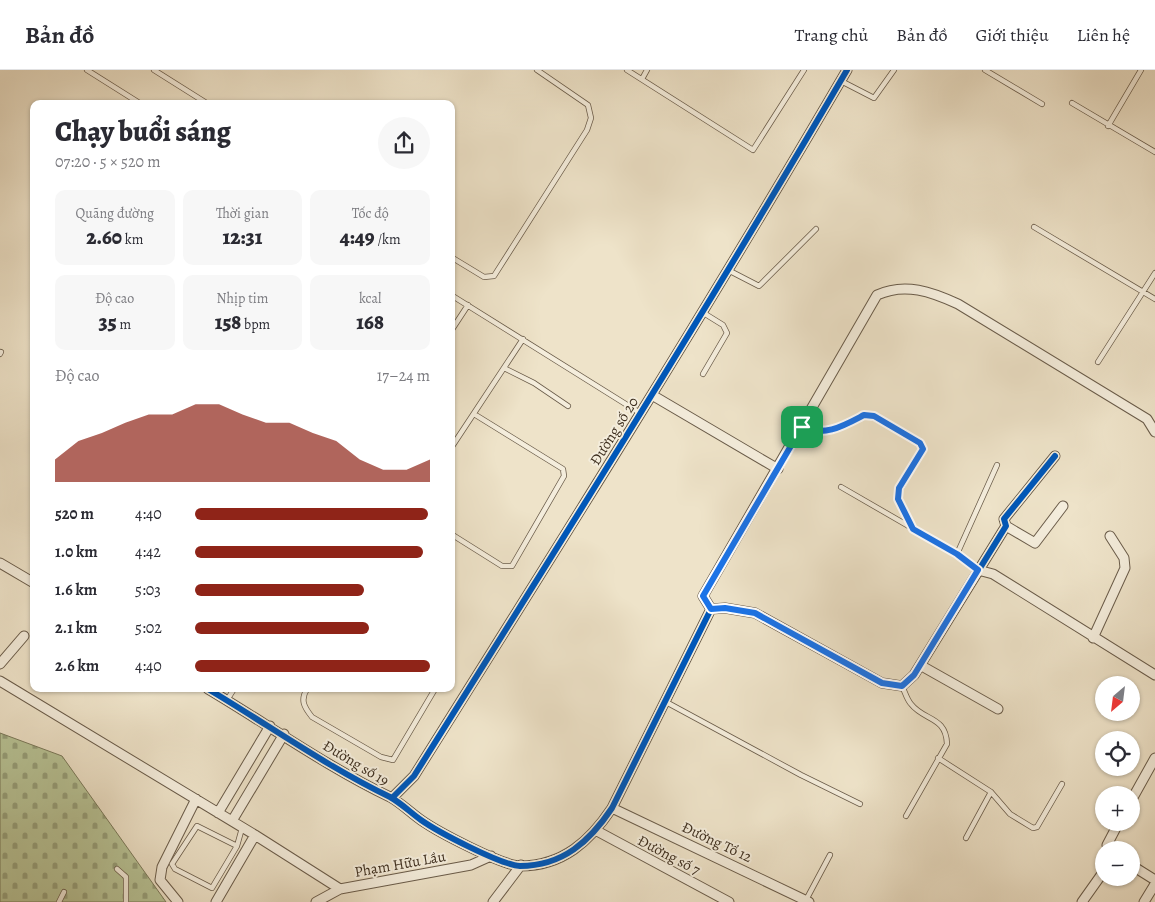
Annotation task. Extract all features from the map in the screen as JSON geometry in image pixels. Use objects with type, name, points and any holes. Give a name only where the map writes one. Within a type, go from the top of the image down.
[{"type":"street","name":"Đường số 20","points":[[392,798],[414,776],[652,395],[847,70]]},
{"type":"street","points":[[711,609],[703,596],[877,295],[891,288],[929,291],[958,304],[1148,419],[1155,432]]},
{"type":"street","points":[[652,395],[778,469]]},
{"type":"street","points":[[1056,456],[1004,519],[1006,526],[1032,542],[1037,542],[1063,506]]},
{"type":"street","points":[[711,609],[725,608],[755,613],[882,683],[902,686],[914,675],[920,666],[1006,526]]},
{"type":"street","points":[[1093,638],[1125,568],[1124,558],[1110,536]]},
{"type":"street","points":[[0,563],[30,581]]},
{"type":"street","points":[[978,570],[993,574],[1093,638],[1154,674]]},
{"type":"street","points":[[493,902],[521,866],[552,860],[569,853],[597,831],[612,808],[711,609]]},
{"type":"street","points":[[0,664],[24,636]]},
{"type":"street","points":[[920,666],[998,710]]},
{"type":"street","points":[[0,681],[255,834],[340,889]]},
{"type":"street","name":"Đường số 19","points":[[213,692],[392,798],[426,824],[491,856],[521,866]]},
{"type":"street","points":[[218,813],[270,726]]},
{"type":"street","points":[[232,821],[284,734]]},
{"type":"street","points":[[1139,786],[1155,758]]},
{"type":"street","points":[[178,902],[160,880],[162,867],[196,799]]},
{"type":"street","name":"Đường Tổ 12","points":[[612,808],[807,901]]},
{"type":"street","name":"Đường số 7","points":[[597,831],[728,902]]},
{"type":"street","points":[[216,902],[255,834]]},
{"type":"street","name":"Phạm Hữu Lầu","points":[[316,902],[340,889],[471,865],[491,856]]},
{"type":"street","points":[[1140,871],[1155,880]]},
{"type":"street","points":[[1082,902],[1095,884]]},
{"type":"street","points":[[1144,902],[1155,884]]},
{"type":"lane","points":[[87,70],[135,100]]},
{"type":"lane","points":[[154,70],[202,100]]},
{"type":"lane","points":[[455,259],[484,277],[494,276],[587,130],[591,118],[588,105],[537,70]]},
{"type":"lane","points":[[627,70],[753,150],[804,70]]},
{"type":"lane","points":[[642,79],[647,70]]},
{"type":"lane","points":[[841,81],[874,98],[894,70]]},
{"type":"lane","points":[[985,70],[1042,104]]},
{"type":"lane","points":[[1108,126],[1141,70]]},
{"type":"lane","points":[[1072,102],[1108,126],[1155,152]]},
{"type":"lane","points":[[1034,227],[1155,299]]},
{"type":"lane","points":[[728,270],[759,286],[816,229]]},
{"type":"lane","points":[[1098,362],[1155,272]]},
{"type":"lane","points":[[455,297],[640,413]]},
{"type":"lane","points":[[455,325],[468,305]]},
{"type":"lane","points":[[702,312],[723,325],[727,333],[703,374]]},
{"type":"lane","points":[[455,442],[523,339]]},
{"type":"lane","points":[[504,368],[536,385],[568,406]]},
{"type":"lane","points":[[455,537],[502,566],[512,566],[564,476],[563,469],[474,414]]},
{"type":"lane","points":[[802,427],[816,432],[826,432],[864,415],[869,415],[920,443],[923,449],[897,495],[913,529]]},
{"type":"lane","points":[[957,554],[997,465]]},
{"type":"lane","points":[[841,487],[957,554],[978,570]]},
{"type":"lane","points":[[902,686],[911,705],[939,723],[947,736],[947,744],[906,816]]},
{"type":"lane","points":[[227,700],[232,692]]},
{"type":"lane","points":[[305,692],[303,696],[304,707],[312,717],[381,757],[393,760],[433,692]]},
{"type":"lane","points":[[666,702],[801,775],[860,804]]},
{"type":"lane","points":[[938,758],[991,792],[1010,814],[1035,828],[1062,784]]},
{"type":"lane","points":[[966,838],[991,792]]},
{"type":"lane","points":[[237,846],[197,826],[172,864],[175,869],[212,888],[237,846],[242,827]]},
{"type":"lane","points":[[807,901],[830,855]]},
{"type":"lane","points":[[118,868],[126,877],[126,902]]},
{"type":"lane","points":[[59,902],[64,892]]},
{"type":"green space","points":[[0,733],[62,756],[166,902],[0,902]]},
{"type":"cycle path","points":[[392,798],[414,776],[688,336],[847,70]]},
{"type":"cycle path","points":[[213,692],[321,759],[394,799],[421,820],[455,840],[511,864],[520,866],[549,862],[585,841],[612,808],[711,609],[725,608],[755,613],[882,683],[902,686],[914,675],[1006,526],[1004,519],[1055,456]]},
{"type":"route","points":[[864,415],[869,415],[878,418],[920,443],[923,449],[899,488],[897,495],[901,507],[913,529],[957,554],[978,570],[914,675],[902,686],[882,683],[755,613],[725,608],[711,609],[703,596],[802,427],[811,431],[826,432],[864,415]]}]
